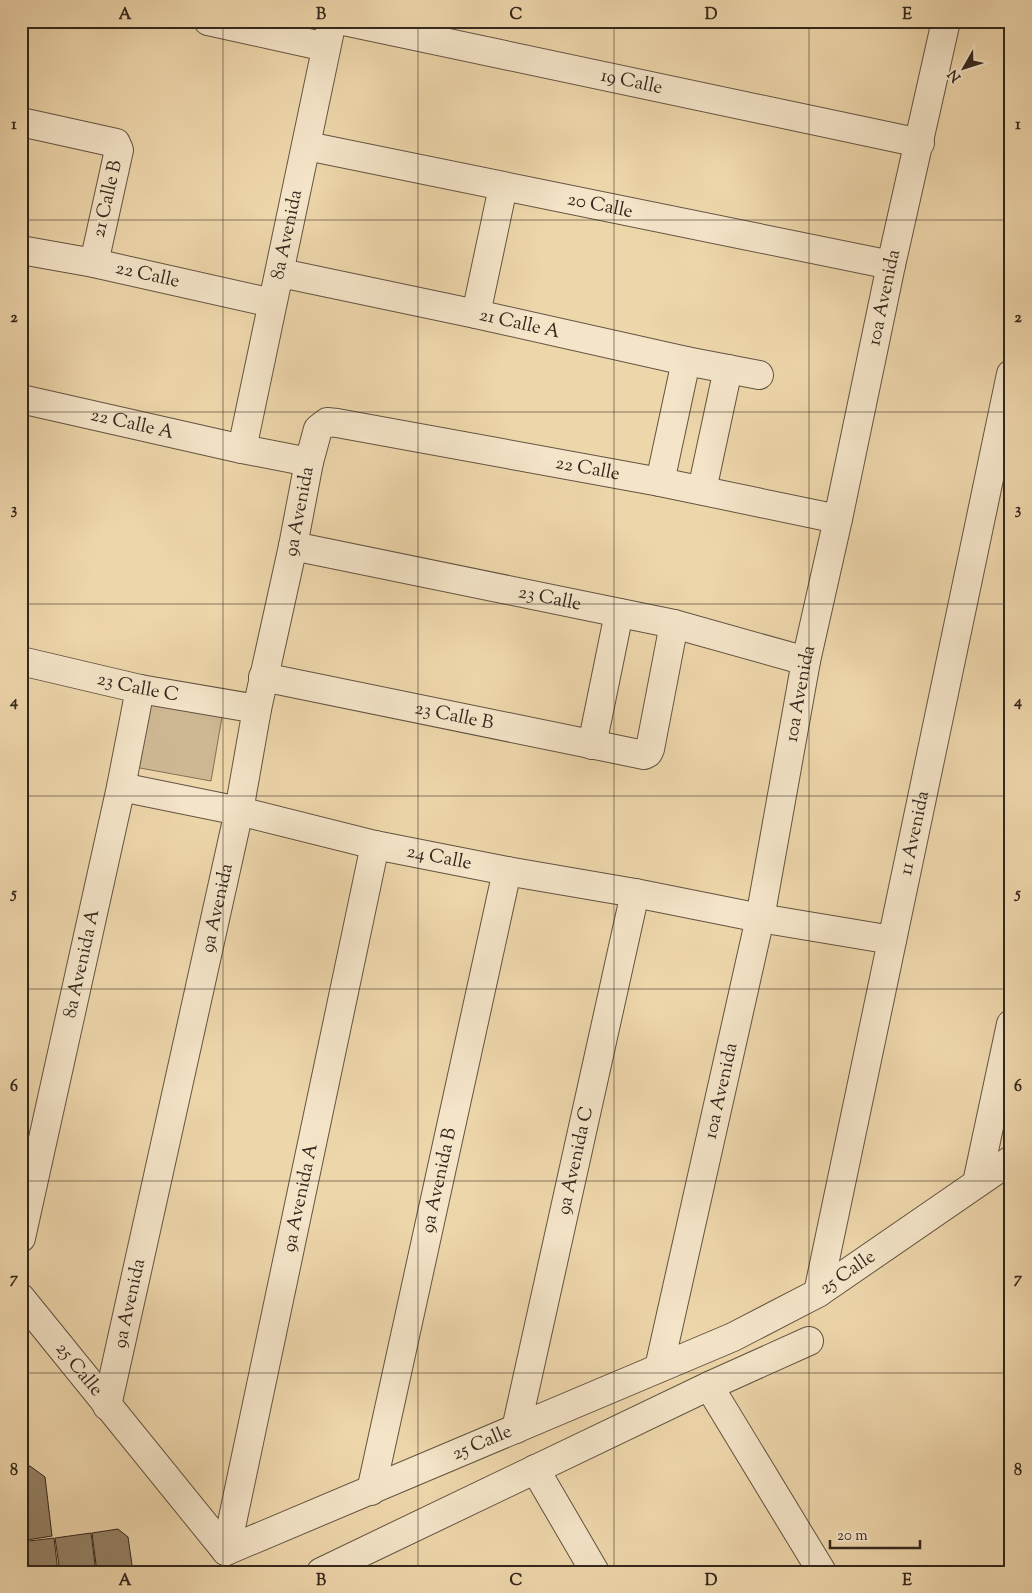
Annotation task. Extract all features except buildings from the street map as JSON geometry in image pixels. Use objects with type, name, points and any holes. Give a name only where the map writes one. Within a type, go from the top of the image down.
[{"type":"street","points":[[208,21],[329,34]]},
{"type":"street","name":"19 Calle","points":[[344,21],[920,143]]},
{"type":"street","name":"10a Avenida","points":[[659,1368],[760,918],[806,661],[946,21]]},
{"type":"street","name":"8a Avenida","points":[[242,449],[329,34]]},
{"type":"street","name":"21 Calle B","points":[[21,122],[116,143],[118,146],[119,150],[94,263]]},
{"type":"street","name":"20 Calle","points":[[307,146],[891,266]]},
{"type":"street","points":[[476,314],[504,187]]},
{"type":"street","name":"22 Calle","points":[[21,250],[94,263],[272,303]]},
{"type":"street","name":"21 Calle A","points":[[280,273],[686,361],[759,375]]},
{"type":"street","points":[[660,482],[686,361]]},
{"type":"street","points":[[702,490],[728,369]]},
{"type":"street","name":"11 Avenida","points":[[818,1293],[1011,374]]},
{"type":"street","name":"22 Calle A","points":[[21,399],[242,449],[309,462]]},
{"type":"street","name":"9a Avenida","points":[[107,1406],[239,811],[263,677],[293,546],[309,462],[318,429],[327,422],[337,424]]},
{"type":"street","name":"22 Calle","points":[[337,424],[660,482],[838,519]]},
{"type":"street","name":"23 Calle","points":[[293,546],[674,624],[806,661]]},
{"type":"street","points":[[592,745],[619,613]]},
{"type":"street","name":"23 Calle B","points":[[263,677],[644,756],[650,749],[674,624]]},
{"type":"street","name":"23 Calle C","points":[[21,661],[140,689],[257,709]]},
{"type":"street","name":"8a Avenida A","points":[[21,1238],[122,787],[140,689]]},
{"type":"street","name":"24 Calle","points":[[122,787],[239,811],[375,845],[760,918],[892,940]]},
{"type":"street","name":"9a Avenida A","points":[[226,1551],[375,845]]},
{"type":"street","name":"9a Avenida B","points":[[370,1491],[507,871]]},
{"type":"street","name":"9a Avenida C","points":[[516,1429],[635,893]]},
{"type":"street","points":[[977,1183],[1011,1024]]},
{"type":"street","name":"25 Calle","points":[[21,1298],[226,1551],[733,1337],[818,1293],[1011,1160]]},
{"type":"street","points":[[321,1572],[361,1563],[535,1469],[808,1341]]},
{"type":"street","points":[[709,1386],[822,1572]]},
{"type":"street","points":[[535,1469],[595,1572]]},
{"type":"shaded area","points":[[140,702],[222,717],[211,781],[129,766]]}]
